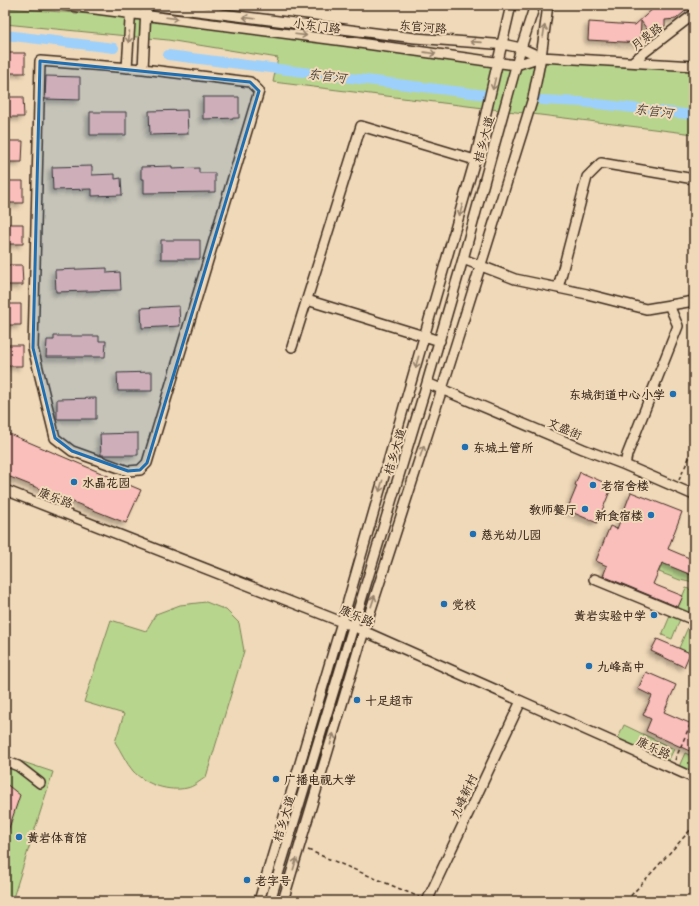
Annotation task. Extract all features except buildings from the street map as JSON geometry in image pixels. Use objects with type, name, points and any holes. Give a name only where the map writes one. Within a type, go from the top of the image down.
[{"type":"street","name":"小东门路","points":[[64,5],[131,9],[146,15],[516,65],[540,57]]},
{"type":"street","points":[[143,70],[146,5]]},
{"type":"street","name":"东官河路","points":[[149,5],[415,38],[503,44],[521,48],[540,57],[694,66]]},
{"type":"street","points":[[259,901],[342,622],[475,160],[499,63],[511,5]]},
{"type":"street","name":"桔乡大道","points":[[270,901],[440,341],[534,5]]},
{"type":"street","points":[[283,901],[364,631],[442,389],[533,98],[548,5]]},
{"type":"street","points":[[127,68],[131,9]]},
{"type":"street","name":"月泉路","points":[[632,62],[694,14]]},
{"type":"street","points":[[40,61],[127,68],[250,82],[259,91],[147,463],[140,470],[128,471],[72,451],[55,438],[33,348],[40,61]]},
{"type":"street","points":[[292,347],[361,126],[475,160]]},
{"type":"street","points":[[558,288],[587,177],[601,164],[694,179]]},
{"type":"street","points":[[463,260],[515,279],[587,294],[646,309],[694,301]]},
{"type":"street","points":[[307,300],[440,341]]},
{"type":"street","points":[[625,465],[627,455],[678,326],[669,305]]},
{"type":"street","name":"文盛街","points":[[427,383],[694,495]]},
{"type":"street","name":"康乐路","points":[[5,490],[364,631],[694,778]]},
{"type":"street","points":[[594,579],[694,620]]},
{"type":"street","name":"九峰新村","points":[[427,901],[521,701]]},
{"type":"street","points":[[5,761],[18,766],[40,782]]},
{"type":"path","points":[[676,487],[694,447]]},
{"type":"path","points":[[672,768],[694,716]]},
{"type":"path","points":[[626,901],[694,826]]},
{"type":"path","points":[[300,846],[427,901]]},
{"type":"highlighted area","points":[[40,61],[250,82],[259,91],[147,463],[140,470],[128,471],[72,451],[55,438],[33,348]]},
{"type":"green space","points":[[5,8],[118,16],[164,21],[488,64],[541,57],[694,66],[694,134],[273,82],[278,58],[168,40],[5,24]]},
{"type":"green space","points":[[662,563],[694,576],[694,583],[680,580],[659,572]]},
{"type":"green space","points":[[686,588],[694,591],[693,616],[677,609]]},
{"type":"green space","points":[[206,602],[226,610],[239,623],[244,651],[206,777],[189,787],[180,789],[165,788],[151,784],[138,776],[128,764],[115,742],[124,714],[84,702],[111,620],[146,631],[156,614],[180,605]]},
{"type":"green space","points":[[670,616],[680,619],[672,639],[662,635]]},
{"type":"green space","points":[[689,625],[693,646],[690,653],[679,648]]},
{"type":"green space","points":[[624,725],[674,749],[666,766],[616,743]]},
{"type":"green space","points":[[685,753],[694,757],[694,778],[677,771]]},
{"type":"green space","name":"黄岩体育馆","points":[[5,756],[53,772],[12,901],[5,901]]},
{"type":"waterway","name":"东官河","points":[[5,35],[114,48]]},
{"type":"waterway","name":"东官河","points":[[168,55],[486,95]]},
{"type":"waterway","name":"东官河","points":[[542,100],[581,102],[694,115]]},
{"type":"place","name":"东城街道中心小学","points":[[673,394]]},
{"type":"place","name":"东城土管所","points":[[465,447]]},
{"type":"place","name":"水晶花园","points":[[74,482]]},
{"type":"place","name":"老宿舍楼","points":[[593,485]]},
{"type":"place","name":"教师餐厅","points":[[585,509]]},
{"type":"place","name":"新食宿楼","points":[[651,515]]},
{"type":"place","name":"慈光幼儿园","points":[[473,534]]},
{"type":"place","name":"党校","points":[[444,604]]},
{"type":"place","name":"黄岩实验中学","points":[[654,615]]},
{"type":"place","name":"九峰高中","points":[[589,666]]},
{"type":"place","name":"十足超市","points":[[357,700]]},
{"type":"place","name":"广播电视大学","points":[[276,779]]},
{"type":"place","name":"黄岩体育馆","points":[[19,837]]},
{"type":"place","name":"老字号","points":[[247,880]]}]
